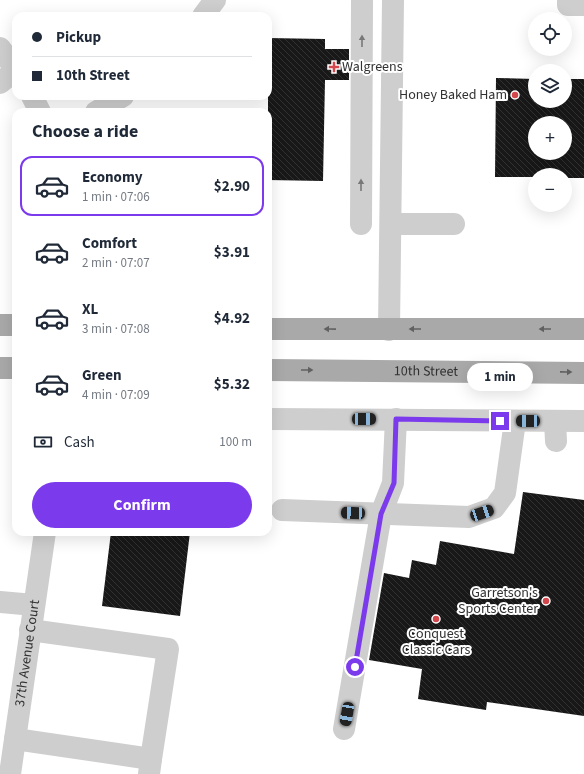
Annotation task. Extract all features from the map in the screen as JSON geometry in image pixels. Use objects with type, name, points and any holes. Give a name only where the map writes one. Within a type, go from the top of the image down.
[{"type":"main road","points":[[0,325],[12,325]]},
{"type":"main road","points":[[272,329],[584,329]]},
{"type":"main road","points":[[0,368],[12,368]]},
{"type":"main road","name":"10th Street","points":[[272,370],[584,373]]},
{"type":"street","points":[[206,12],[215,0]]},
{"type":"street","points":[[389,330],[393,0]]},
{"type":"street","points":[[568,0],[568,5],[584,5]]},
{"type":"street","points":[[361,224],[362,1]]},
{"type":"street","points":[[0,48],[12,64]]},
{"type":"street","points":[[0,83],[12,73]]},
{"type":"street","points":[[103,108],[116,100]]},
{"type":"street","points":[[391,224],[454,224]]},
{"type":"street","points":[[272,419],[515,421],[555,431],[584,422]]},
{"type":"street","points":[[344,729],[381,514],[394,483],[396,419]]},
{"type":"street","points":[[282,510],[469,517],[494,508],[506,493],[515,421]]},
{"type":"street","name":"37th Avenue Court","points":[[10,774],[44,536]]},
{"type":"street","points":[[0,602],[34,606]]},
{"type":"street","points":[[15,739],[150,766],[168,649],[30,630]]},
{"type":"building","name":"Walgreens","points":[[272,38],[325,39],[325,49],[349,49],[349,80],[325,80],[323,181],[272,180],[272,108],[268,108],[268,100],[272,100]]},
{"type":"building","points":[[496,78],[528,79],[528,108],[572,108],[572,79],[584,79],[584,178],[572,178],[572,168],[528,168],[528,177],[495,177]]},
{"type":"building","points":[[523,492],[584,500],[584,716],[487,702],[486,710],[418,699],[422,669],[369,660],[384,573],[409,578],[412,560],[436,565],[440,541],[514,554]]},
{"type":"building","points":[[111,536],[190,536],[180,616],[102,606]]},
{"type":"place","name":"Walgreens","points":[[334,67]]},
{"type":"place","name":"Honey Baked Ham","points":[[515,95]]},
{"type":"place","name":"Garretson's Sports Center","points":[[546,601]]},
{"type":"place","name":"Conquest Classic Cars","points":[[436,619]]},
{"type":"route","points":[[355,667],[381,514],[394,483],[396,419],[500,421]]}]
